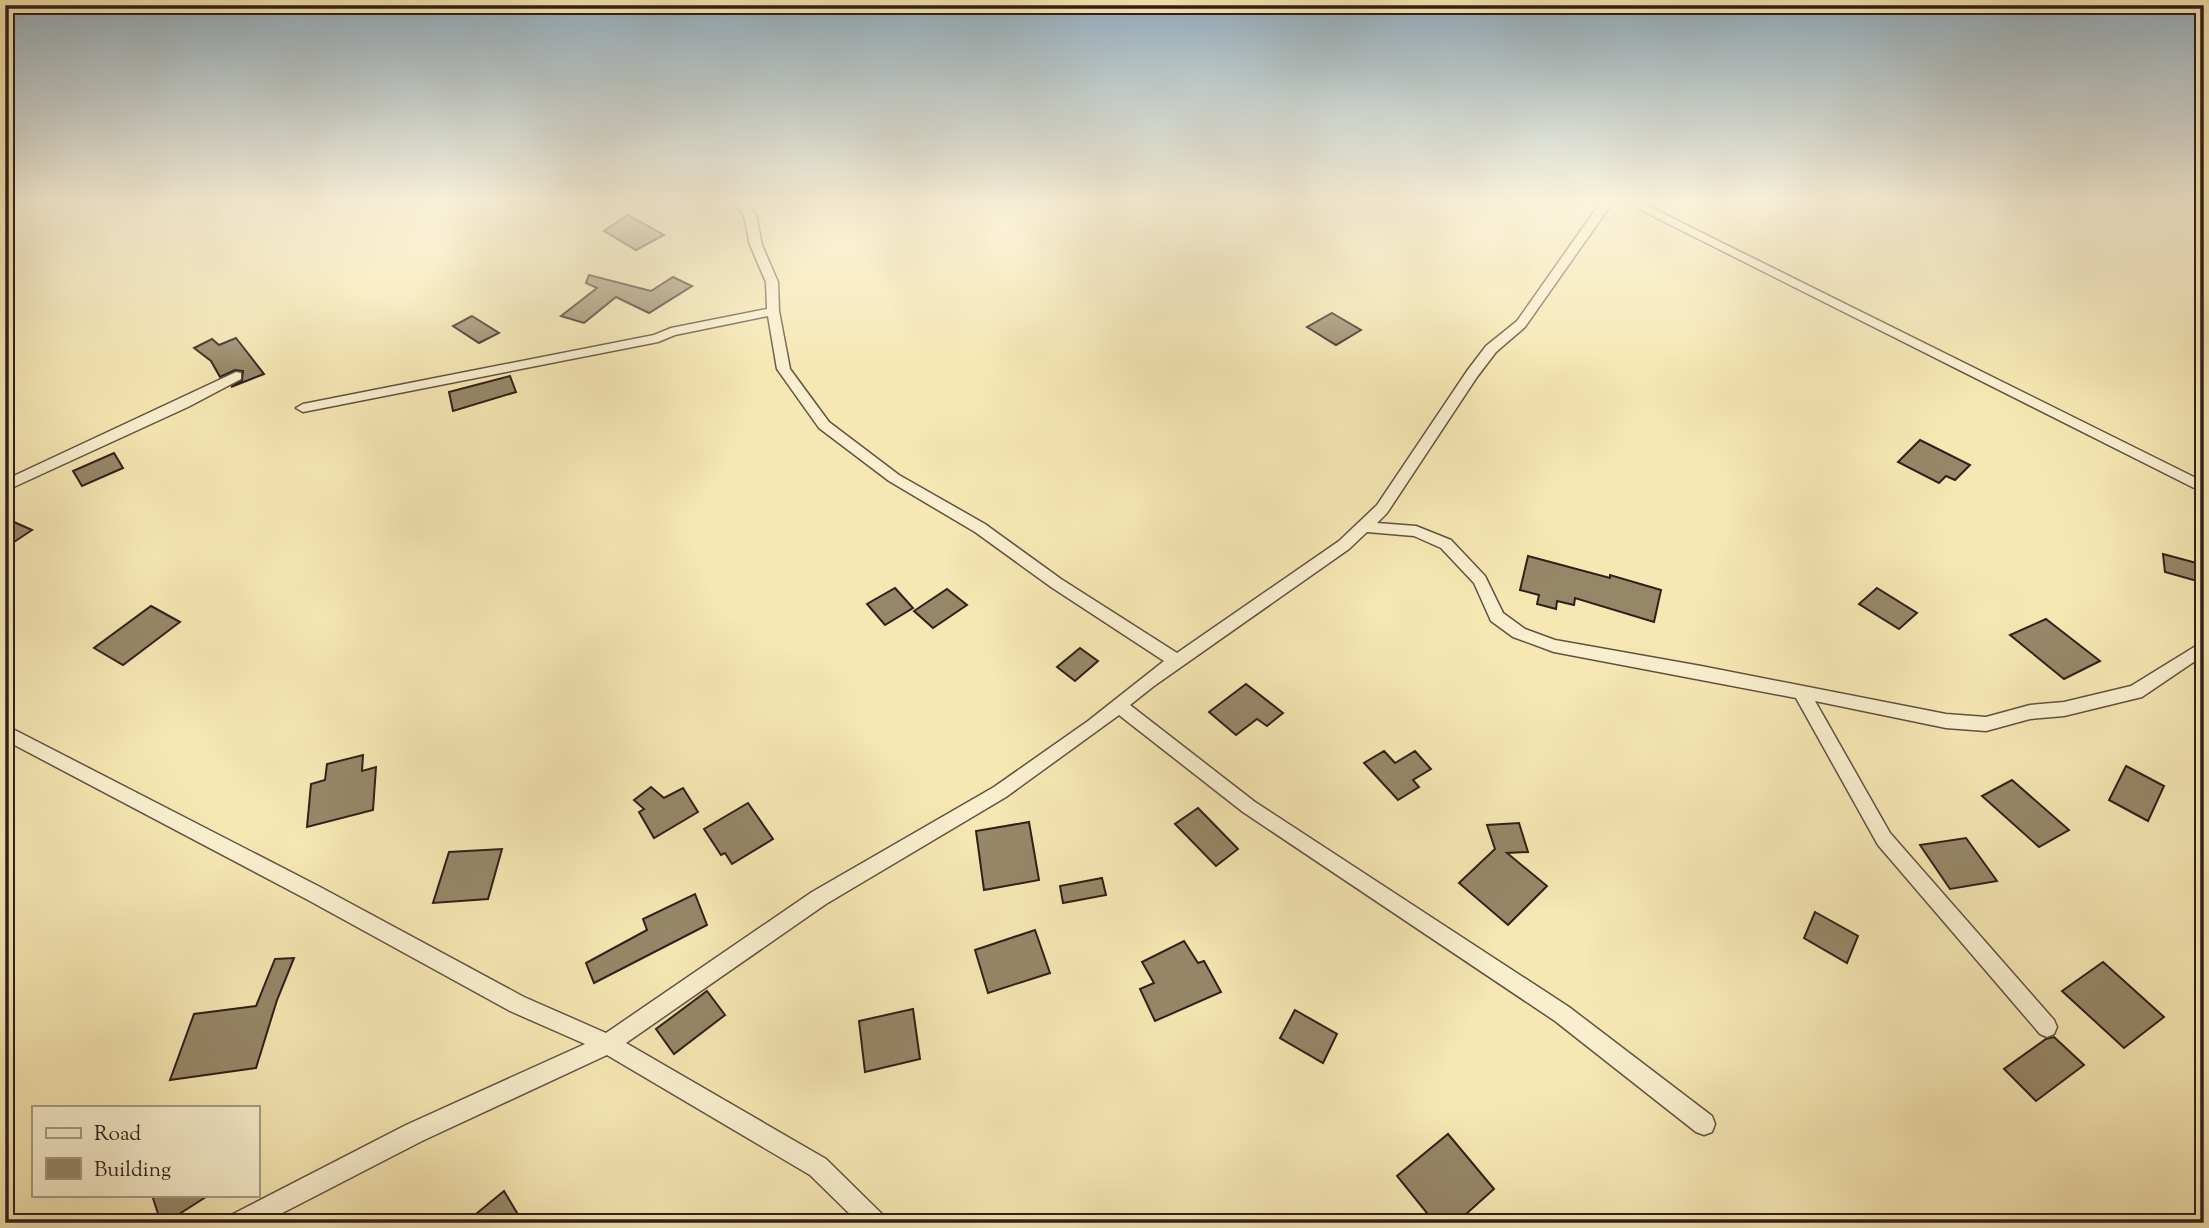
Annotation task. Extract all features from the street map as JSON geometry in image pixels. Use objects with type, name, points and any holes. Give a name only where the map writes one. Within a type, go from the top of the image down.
[{"type":"street","points":[[761,256],[772,282],[773,311],[784,369],[824,425],[894,478],[980,528],[1056,583],[1177,661]]},
{"type":"street","points":[[239,1223],[414,1133],[608,1044],[819,898],[1000,792],[1177,661],[1344,545],[1382,509],[1472,374],[1491,349],[1521,324],[1569,256]]},
{"type":"street","points":[[1740,256],[2204,488]]},
{"type":"street","points":[[303,408],[657,338],[671,332],[773,311]]},
{"type":"street","points":[[5,486],[183,404],[236,376]]},
{"type":"street","points":[[1366,527],[1416,531],[1446,544],[1480,580],[1497,617],[1519,633],[1554,646],[1701,671],[1802,694],[1946,721],[1986,724],[2030,712],[2064,709],[2136,692],[2204,647]]},
{"type":"street","points":[[1802,694],[1884,839],[2047,1027]]},
{"type":"street","points":[[1119,706],[1249,807],[1562,1014],[1704,1124]]},
{"type":"street","points":[[5,732],[315,894],[517,1004],[608,1044],[818,1167],[875,1223]]},
{"type":"building","points":[[589,275],[651,291],[673,277],[692,286],[649,313],[616,297],[584,323],[561,316],[597,288],[586,283]]},
{"type":"building","points":[[1332,313],[1361,330],[1336,345],[1307,327]]},
{"type":"building","points":[[472,316],[499,333],[479,343],[453,326]]},
{"type":"building","points":[[236,338],[264,374],[231,387],[242,381],[243,371],[235,370],[220,377],[211,361],[194,348],[212,339],[219,345]]},
{"type":"building","points":[[510,376],[516,392],[453,411],[449,392]]},
{"type":"building","points":[[1920,440],[1970,465],[1955,480],[1946,476],[1939,483],[1898,462]]},
{"type":"building","points":[[114,453],[123,468],[82,486],[73,471]]},
{"type":"building","points":[[5,518],[32,530],[5,548]]},
{"type":"building","points":[[2163,554],[2204,565],[2204,583],[2165,572]]},
{"type":"building","points":[[1528,556],[1661,590],[1654,622],[1575,598],[1574,605],[1557,601],[1556,609],[1537,604],[1539,595],[1520,590]]},
{"type":"building","points":[[895,588],[913,608],[885,625],[867,604]]},
{"type":"building","points":[[1877,588],[1917,613],[1899,629],[1859,604]]},
{"type":"building","points":[[947,589],[967,605],[933,628],[914,611]]},
{"type":"building","points":[[151,606],[180,622],[123,665],[94,648]]},
{"type":"building","points":[[2046,619],[2100,661],[2064,679],[2010,635]]},
{"type":"building","points":[[1080,648],[1098,661],[1075,681],[1057,667]]},
{"type":"building","points":[[1246,684],[1283,713],[1267,726],[1257,719],[1236,735],[1209,712]]},
{"type":"building","points":[[1384,751],[1395,763],[1415,751],[1431,769],[1413,780],[1419,787],[1398,800],[1364,763]]},
{"type":"building","points":[[363,755],[362,771],[376,767],[373,810],[307,827],[311,784],[325,780],[327,764]]},
{"type":"building","points":[[2126,766],[2164,786],[2148,821],[2109,800]]},
{"type":"building","points":[[2012,780],[2069,830],[2039,847],[1982,796]]},
{"type":"building","points":[[651,787],[664,798],[683,788],[698,812],[654,838],[639,812],[644,809],[634,800]]},
{"type":"building","points":[[748,803],[773,839],[732,864],[725,853],[721,855],[704,829]]},
{"type":"building","points":[[1198,808],[1238,849],[1216,866],[1175,824]]},
{"type":"building","points":[[1029,822],[1039,880],[984,890],[976,831]]},
{"type":"building","points":[[1519,823],[1528,852],[1507,853],[1547,886],[1508,925],[1459,883],[1495,849],[1487,825]]},
{"type":"building","points":[[1966,838],[1997,881],[1950,889],[1920,845]]},
{"type":"building","points":[[502,849],[488,899],[433,903],[449,852]]},
{"type":"building","points":[[1102,878],[1106,895],[1063,903],[1060,886]]},
{"type":"building","points":[[695,894],[707,925],[594,983],[586,963],[647,930],[643,919]]},
{"type":"building","points":[[1815,912],[1858,936],[1847,963],[1804,938]]},
{"type":"building","points":[[1035,930],[1050,973],[988,993],[975,950]]},
{"type":"building","points":[[1184,941],[1198,963],[1204,961],[1221,992],[1155,1021],[1140,989],[1154,983],[1142,962]]},
{"type":"building","points":[[294,958],[277,1000],[256,1068],[170,1080],[194,1014],[256,1006],[275,959]]},
{"type":"building","points":[[2103,962],[2164,1017],[2124,1048],[2062,991]]},
{"type":"building","points":[[707,991],[725,1015],[674,1054],[656,1029]]},
{"type":"building","points":[[913,1009],[920,1059],[865,1072],[859,1021]]},
{"type":"building","points":[[1295,1010],[1337,1034],[1323,1063],[1280,1038]]},
{"type":"building","points":[[2054,1037],[2084,1065],[2036,1101],[2004,1069],[2046,1039]]},
{"type":"building","points":[[1448,1134],[1494,1189],[1456,1223],[1435,1223],[1397,1176]]},
{"type":"building","points":[[504,1191],[523,1223],[465,1223]]},
{"type":"building","points":[[152,1196],[207,1196],[165,1223],[161,1223]]}]
